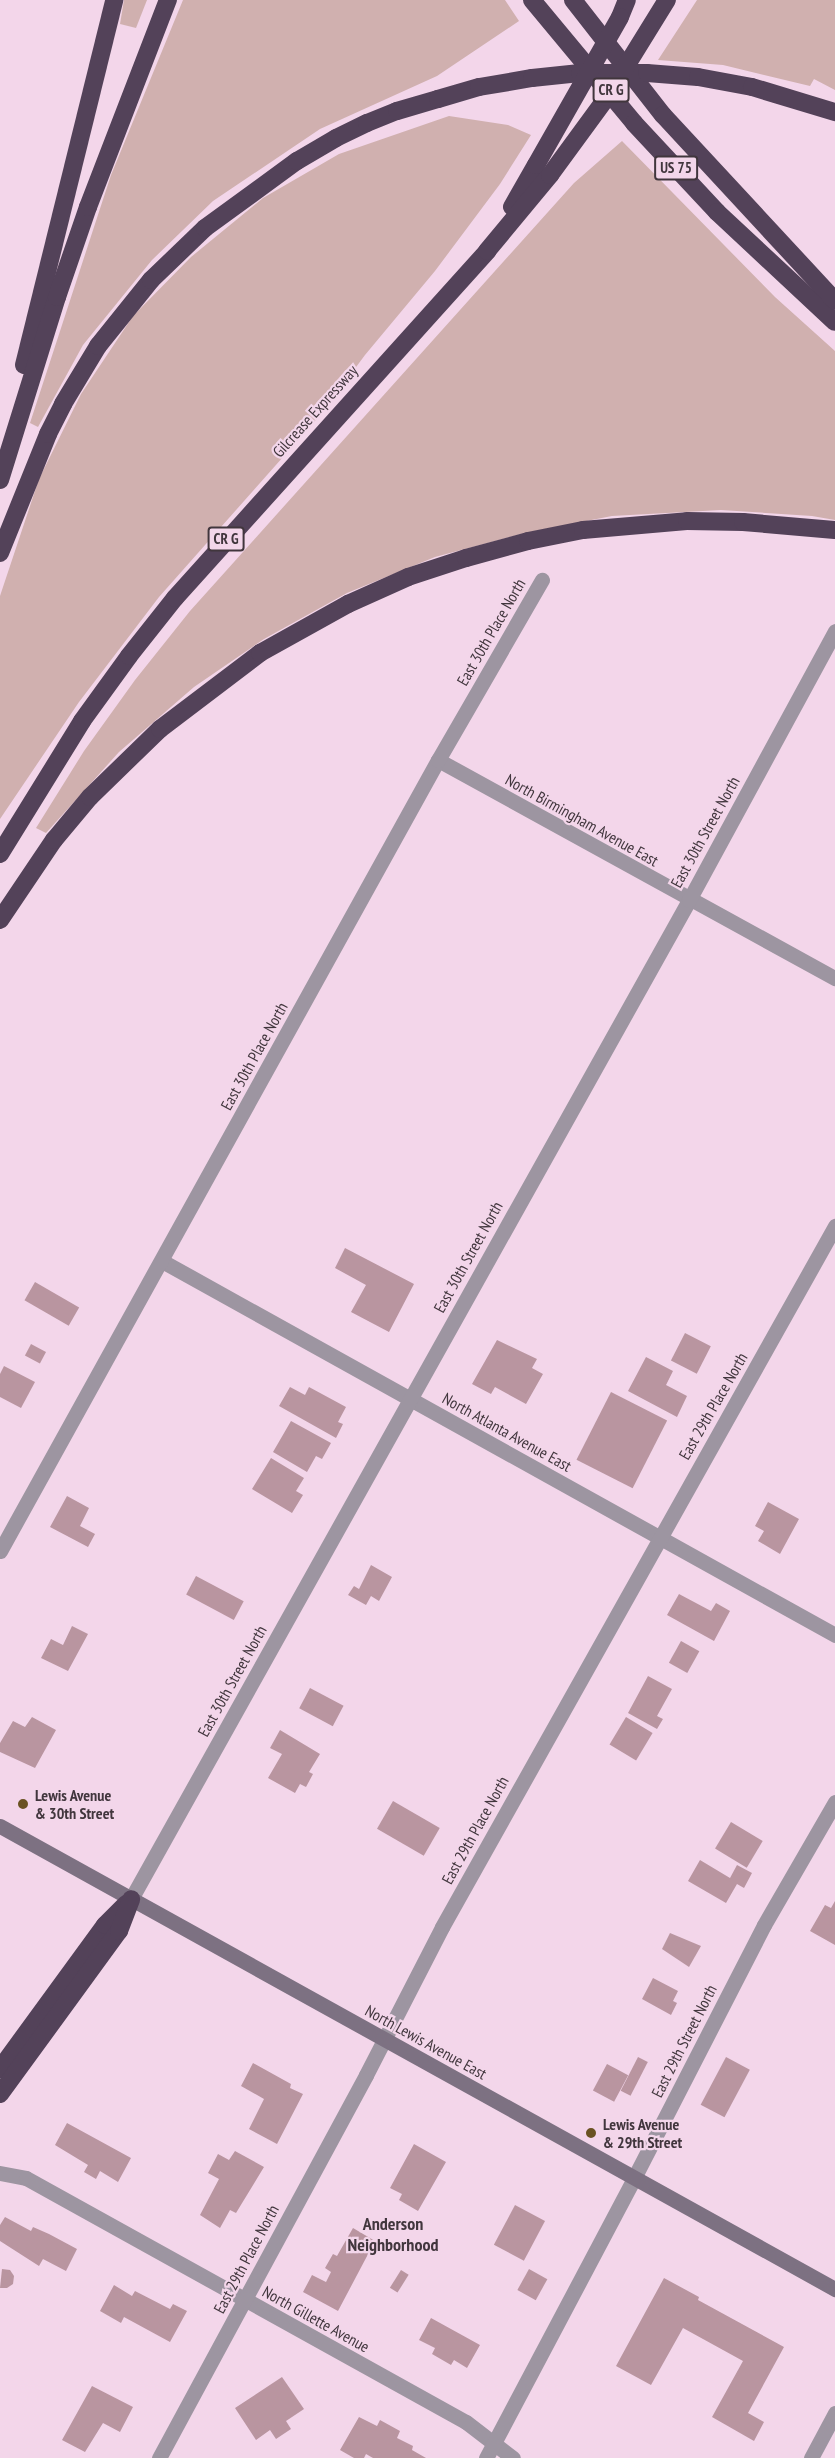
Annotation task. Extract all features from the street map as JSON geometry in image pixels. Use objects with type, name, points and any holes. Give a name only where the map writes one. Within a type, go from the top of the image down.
[{"type":"highway","points":[[0,458],[114,0]]},
{"type":"highway","points":[[0,480],[57,297],[88,207],[168,0]]},
{"type":"highway","name":"US 75","points":[[532,0],[634,123],[717,212],[835,322]]},
{"type":"highway","points":[[573,0],[663,115],[835,301]]},
{"type":"highway","points":[[543,170],[627,0]]},
{"type":"highway","name":"CR G","points":[[543,170],[607,97],[667,0]]},
{"type":"highway","points":[[0,553],[48,434],[63,404],[123,313],[165,265],[232,206],[297,161],[336,138],[367,123],[479,87],[532,78],[580,74],[647,73],[698,77],[752,87],[835,112]]},
{"type":"highway","name":"Gilcrease Expressway","points":[[0,854],[82,721],[175,598],[487,250],[543,170]]},
{"type":"highway","points":[[0,921],[54,840],[90,797],[160,729],[260,653],[348,604],[408,577],[466,558],[528,541],[583,530],[687,521],[755,522],[835,530]]},
{"type":"highway","points":[[0,2068],[105,1925],[131,1899]]},
{"type":"highway","points":[[0,2094],[119,1931],[131,1899]]},
{"type":"main road","name":"North Lewis Avenue East","points":[[0,1826],[835,2289]]},
{"type":"street","name":"East 30th Place North","points":[[0,1551],[438,760],[542,580]]},
{"type":"street","name":"East 30th Street North","points":[[131,1899],[688,900],[835,631]]},
{"type":"street","name":"North Birmingham Avenue East","points":[[438,760],[688,900],[835,978]]},
{"type":"street","name":"East 29th Place North","points":[[159,2458],[442,1927],[658,1538],[835,1226]]},
{"type":"street","name":"North Atlanta Avenue East","points":[[162,1261],[835,1635]]},
{"type":"street","name":"East 29th Street North","points":[[489,2451],[634,2178],[764,1925],[835,1802]]},
{"type":"street","name":"North Gillette Avenue","points":[[0,2173],[26,2178],[466,2422],[484,2434],[489,2451],[513,2458]]},
{"type":"street","points":[[811,2458],[835,2413]]},
{"type":"shaded area","points":[[124,0],[147,0],[136,28],[120,24]]},
{"type":"shaded area","points":[[183,0],[505,0],[519,21],[437,76],[320,129],[213,201],[152,260],[83,345],[38,427],[30,423],[111,175]]},
{"type":"shaded area","points":[[697,0],[835,0],[835,90],[814,79],[810,86],[723,65],[658,60]]},
{"type":"shaded area","points":[[449,116],[508,125],[531,135],[500,184],[435,271],[365,355],[322,413],[159,597],[79,702],[0,819],[0,596],[39,479],[81,394],[133,316],[191,257],[263,198],[339,154]]},
{"type":"shaded area","points":[[622,141],[775,297],[835,351],[835,520],[812,516],[721,510],[612,516],[525,533],[435,557],[347,593],[264,639],[194,687],[119,752],[46,833],[36,828],[84,751],[135,680],[190,611],[574,183]]},
{"type":"building","points":[[345,1248],[414,1284],[389,1332],[351,1312],[366,1285],[335,1268]]},
{"type":"building","points":[[35,1282],[79,1308],[69,1326],[24,1300]]},
{"type":"building","points":[[685,1333],[711,1346],[697,1374],[671,1361]]},
{"type":"building","points":[[497,1340],[537,1359],[532,1368],[543,1374],[526,1404],[495,1387],[491,1394],[472,1384]]},
{"type":"building","points":[[31,1344],[46,1352],[40,1363],[25,1355]]},
{"type":"building","points":[[646,1357],[673,1371],[666,1385],[687,1396],[677,1417],[628,1391]]},
{"type":"building","points":[[4,1366],[35,1382],[21,1408],[0,1397],[0,1374]]},
{"type":"building","points":[[290,1387],[305,1395],[309,1387],[346,1407],[338,1422],[343,1424],[336,1438],[279,1406]]},
{"type":"building","points":[[611,1392],[667,1421],[633,1488],[576,1460]]},
{"type":"building","points":[[291,1421],[331,1443],[322,1459],[316,1456],[307,1472],[273,1452]]},
{"type":"building","points":[[271,1458],[304,1478],[296,1491],[303,1495],[292,1513],[252,1489]]},
{"type":"building","points":[[67,1496],[89,1508],[80,1526],[95,1534],[88,1547],[50,1527]]},
{"type":"building","points":[[768,1502],[799,1519],[780,1554],[758,1541],[764,1531],[755,1526]]},
{"type":"building","points":[[371,1565],[392,1577],[379,1601],[371,1596],[366,1605],[348,1595],[354,1586],[359,1589]]},
{"type":"building","points":[[196,1576],[244,1601],[234,1620],[186,1595]]},
{"type":"building","points":[[679,1594],[711,1611],[716,1603],[730,1611],[714,1641],[667,1615]]},
{"type":"building","points":[[72,1626],[88,1634],[68,1671],[41,1658],[51,1639],[63,1645]]},
{"type":"building","points":[[681,1641],[699,1651],[687,1673],[669,1663]]},
{"type":"building","points":[[648,1676],[672,1689],[657,1716],[663,1719],[657,1729],[628,1713]]},
{"type":"building","points":[[310,1688],[344,1706],[333,1726],[299,1708]]},
{"type":"building","points":[[32,1717],[56,1730],[35,1768],[0,1752],[0,1743],[13,1721],[25,1727]]},
{"type":"building","points":[[626,1717],[653,1733],[636,1760],[610,1744]]},
{"type":"building","points":[[280,1730],[320,1754],[309,1772],[313,1774],[306,1787],[300,1784],[295,1793],[268,1778],[282,1754],[270,1748]]},
{"type":"building","points":[[393,1801],[440,1828],[424,1856],[377,1829]]},
{"type":"building","points":[[731,1822],[763,1841],[747,1868],[715,1849]]},
{"type":"building","points":[[700,1860],[730,1878],[737,1865],[752,1873],[744,1888],[737,1884],[726,1903],[688,1881]]},
{"type":"building","points":[[835,1901],[835,1945],[810,1931],[825,1905],[831,1908]]},
{"type":"building","points":[[670,1933],[701,1946],[689,1967],[662,1949]]},
{"type":"building","points":[[653,1978],[678,1991],[673,2001],[677,2003],[671,2015],[642,1999]]},
{"type":"building","points":[[638,2057],[648,2062],[631,2096],[621,2091]]},
{"type":"building","points":[[726,2057],[750,2070],[724,2117],[701,2105]]},
{"type":"building","points":[[253,2063],[291,2084],[290,2088],[303,2094],[277,2144],[249,2129],[264,2099],[241,2086]]},
{"type":"building","points":[[607,2064],[628,2075],[614,2102],[593,2090]]},
{"type":"building","points":[[67,2123],[131,2158],[118,2182],[100,2171],[96,2179],[84,2172],[88,2165],[55,2145]]},
{"type":"building","points":[[414,2144],[446,2162],[418,2211],[399,2200],[402,2194],[390,2188]]},
{"type":"building","points":[[235,2151],[264,2167],[236,2213],[230,2210],[220,2228],[200,2215],[219,2179],[208,2173],[218,2154],[229,2160]]},
{"type":"building","points":[[515,2205],[545,2221],[524,2261],[494,2245]]},
{"type":"building","points":[[5,2217],[31,2231],[33,2227],[49,2234],[77,2249],[66,2271],[43,2259],[39,2266],[0,2241],[0,2225]]},
{"type":"building","points":[[353,2228],[375,2241],[338,2311],[303,2292],[312,2275],[326,2282],[331,2272],[325,2268],[333,2254],[337,2256]]},
{"type":"building","points":[[2,2269],[10,2270],[14,2276],[13,2284],[7,2288],[0,2288]]},
{"type":"building","points":[[529,2269],[547,2279],[536,2300],[517,2290]]},
{"type":"building","points":[[401,2270],[409,2275],[398,2293],[390,2288]]},
{"type":"building","points":[[664,2278],[699,2297],[698,2300],[784,2347],[748,2413],[764,2422],[754,2441],[712,2417],[743,2361],[683,2328],[651,2385],[616,2366]]},
{"type":"building","points":[[114,2285],[132,2296],[135,2291],[170,2309],[173,2304],[187,2311],[170,2342],[124,2317],[121,2323],[100,2311]]},
{"type":"building","points":[[431,2318],[480,2345],[467,2368],[454,2360],[451,2365],[432,2354],[435,2348],[419,2340]]},
{"type":"building","points":[[282,2377],[304,2409],[286,2421],[291,2429],[276,2439],[270,2430],[256,2440],[235,2408]]},
{"type":"building","points":[[92,2386],[133,2407],[120,2432],[103,2423],[85,2452],[62,2440]]},
{"type":"building","points":[[359,2417],[377,2426],[380,2420],[400,2431],[397,2438],[413,2446],[412,2450],[426,2458],[373,2458],[366,2454],[364,2458],[354,2458],[340,2450]]},
{"type":"place","name":"Lewis Avenue & 30th Street","points":[[23,1804]]},
{"type":"place","name":"Lewis Avenue & 29th Street","points":[[591,2133]]},
{"type":"district","name":"Anderson Neighborhood","points":[[393,2235]]}]
